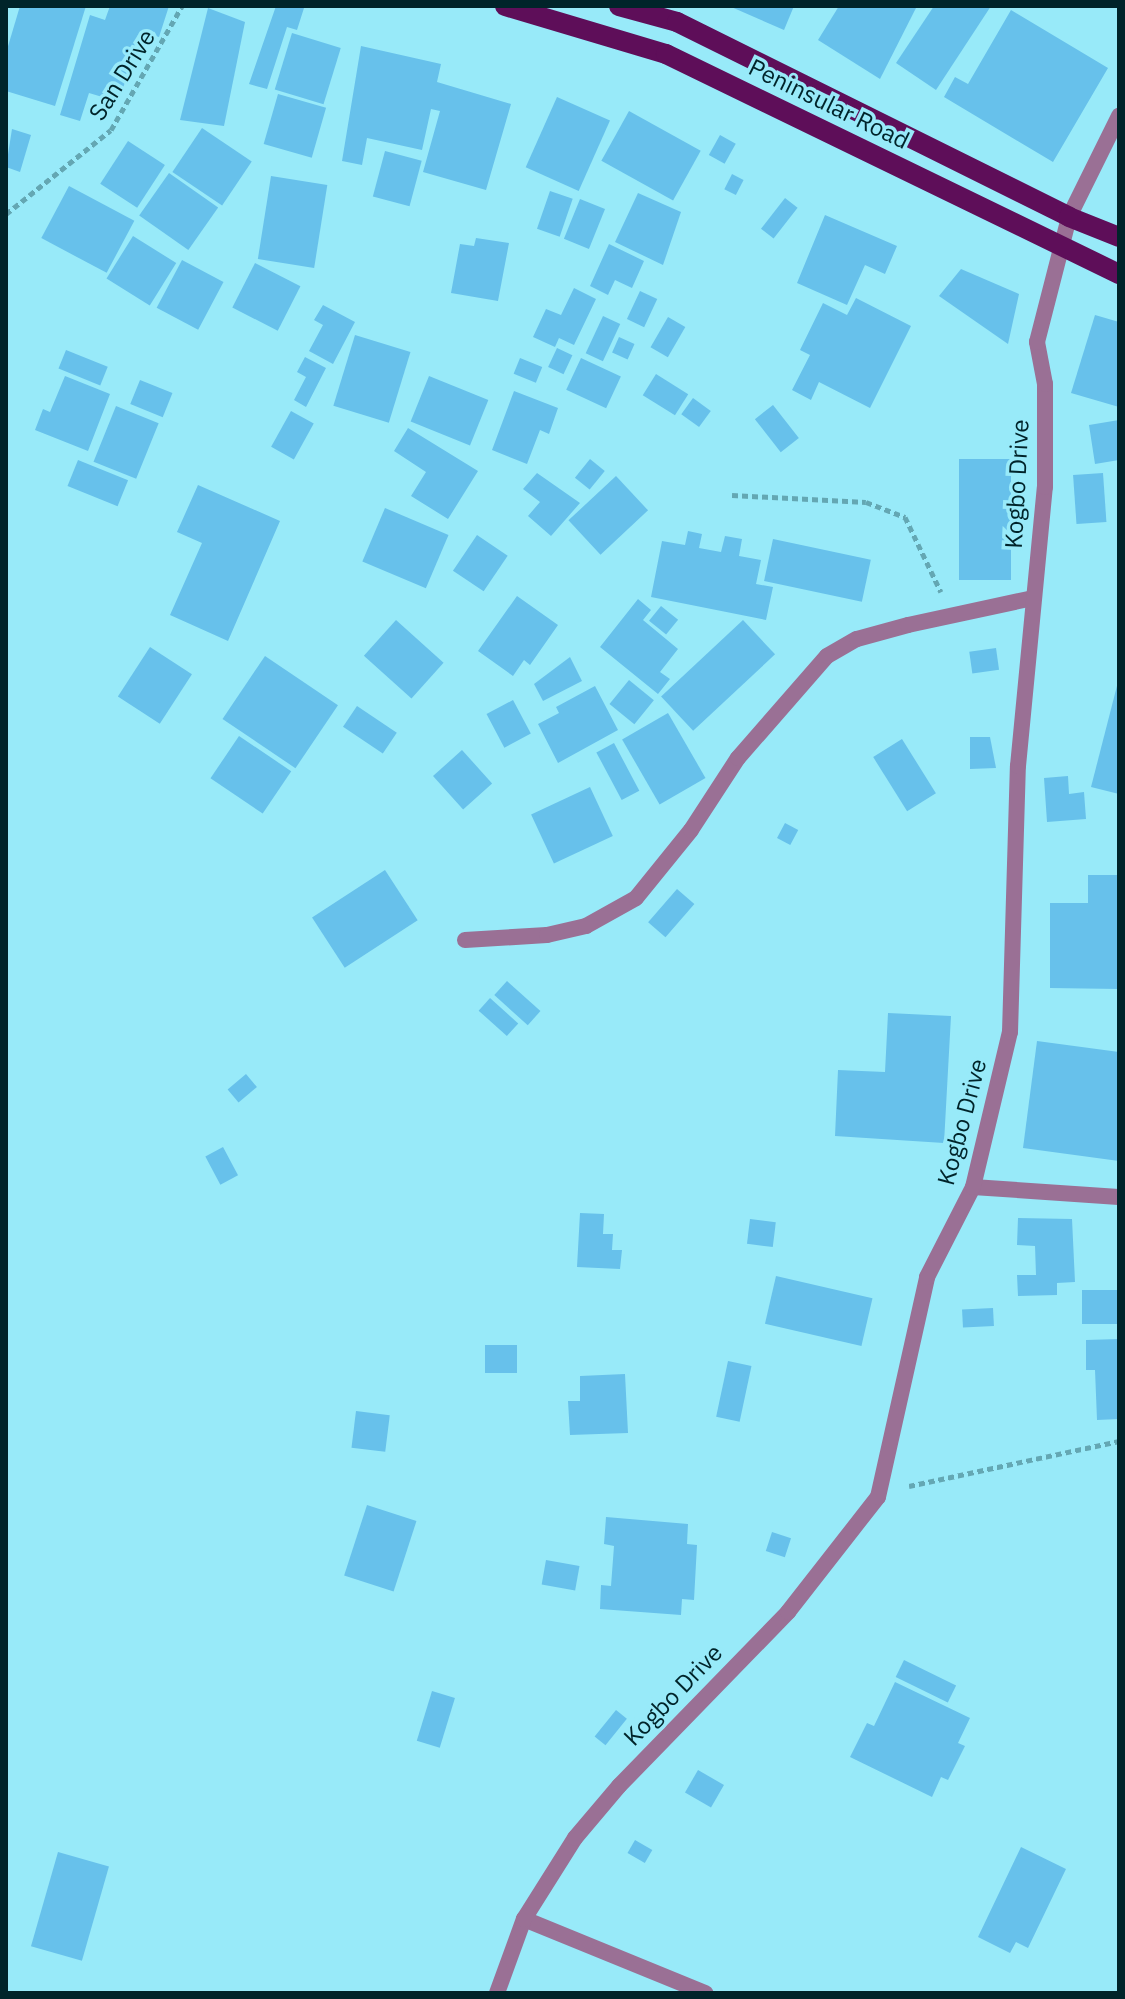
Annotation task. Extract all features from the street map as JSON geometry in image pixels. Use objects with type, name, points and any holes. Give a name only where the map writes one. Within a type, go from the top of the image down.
[{"type":"main road","name":"Peninsular Road","points":[[505,6],[666,54],[1059,248],[1119,274]]},
{"type":"main road","name":"Peninsular Road","points":[[619,6],[677,22],[1069,217],[1119,237]]},
{"type":"street","name":"Kogbo Drive","points":[[497,1993],[524,1919],[575,1838],[610,1796],[788,1612],[878,1497],[927,1277],[973,1187],[1010,1032],[1018,766],[1045,471],[1045,384],[1037,342],[1069,217],[1119,116]]},
{"type":"street","points":[[465,940],[547,935],[609,916],[636,898],[691,830],[738,758],[827,656],[857,639],[1033,598]]},
{"type":"street","points":[[973,1187],[1119,1197]]},
{"type":"street","points":[[524,1919],[705,1993]]},
{"type":"path","name":"San Drive","points":[[6,214],[91,151],[111,130],[182,6]]},
{"type":"path","points":[[732,495],[866,502],[905,517],[925,553],[951,619]]},
{"type":"path","points":[[878,1497],[923,1480],[1119,1441]]},
{"type":"building","points":[[20,6],[86,6],[55,106],[6,91],[6,53]]},
{"type":"building","points":[[110,6],[169,6],[159,37],[140,31],[119,102],[89,93],[80,121],[60,115],[90,15],[105,20]]},
{"type":"building","points":[[276,6],[304,8],[297,30],[287,27],[267,89],[249,84]]},
{"type":"building","points":[[729,6],[794,6],[784,30]]},
{"type":"building","points":[[839,6],[917,6],[880,79],[818,40]]},
{"type":"building","points":[[934,6],[991,6],[936,90],[896,63]]},
{"type":"building","points":[[208,8],[245,22],[224,126],[180,120]]},
{"type":"building","points":[[1011,10],[1108,68],[1053,162],[944,97],[955,77],[968,84]]},
{"type":"building","points":[[292,33],[341,48],[324,104],[275,89]]},
{"type":"building","points":[[361,46],[441,64],[437,82],[511,104],[486,190],[423,172],[440,111],[431,109],[422,150],[367,138],[362,165],[342,161]]},
{"type":"building","points":[[278,94],[326,108],[312,158],[264,144]]},
{"type":"building","points":[[557,97],[610,121],[579,191],[526,167]]},
{"type":"building","points":[[629,111],[701,151],[673,201],[601,161]]},
{"type":"building","points":[[202,128],[252,162],[222,205],[172,172]]},
{"type":"building","points":[[12,129],[31,135],[20,172],[6,167]]},
{"type":"building","points":[[720,135],[736,144],[725,164],[709,155]]},
{"type":"building","points":[[128,141],[165,165],[137,208],[100,184]]},
{"type":"building","points":[[385,151],[422,161],[410,206],[373,196]]},
{"type":"building","points":[[169,173],[218,207],[188,250],[139,216]]},
{"type":"building","points":[[732,174],[744,180],[736,195],[724,189]]},
{"type":"building","points":[[271,176],[327,185],[314,268],[258,259]]},
{"type":"building","points":[[69,186],[134,221],[107,273],[41,238]]},
{"type":"building","points":[[550,191],[573,199],[560,237],[537,229]]},
{"type":"building","points":[[638,193],[681,212],[663,265],[615,242]]},
{"type":"building","points":[[785,198],[798,208],[774,239],[761,229]]},
{"type":"building","points":[[580,199],[605,209],[589,249],[564,239]]},
{"type":"building","points":[[825,215],[897,246],[885,274],[865,265],[847,305],[797,283]]},
{"type":"building","points":[[133,236],[176,263],[150,305],[107,278]]},
{"type":"building","points":[[476,238],[509,243],[498,301],[451,293],[460,244],[474,246]]},
{"type":"building","points":[[609,244],[644,261],[632,288],[615,280],[608,295],[590,286]]},
{"type":"building","points":[[182,260],[223,282],[198,330],[157,308]]},
{"type":"building","points":[[255,263],[300,286],[278,331],[232,308]]},
{"type":"building","points":[[961,269],[1019,294],[1008,344],[939,296]]},
{"type":"building","points":[[574,288],[596,299],[574,345],[559,338],[555,347],[533,337],[546,309],[561,315]]},
{"type":"building","points":[[640,291],[657,299],[644,327],[627,319]]},
{"type":"building","points":[[856,298],[911,326],[870,408],[819,382],[811,400],[792,390],[810,355],[800,350],[823,303],[847,315]]},
{"type":"building","points":[[323,305],[355,322],[333,364],[309,351],[323,325],[314,320]]},
{"type":"building","points":[[1095,315],[1119,322],[1119,407],[1071,393]]},
{"type":"building","points":[[603,316],[620,324],[603,361],[586,353]]},
{"type":"building","points":[[668,317],[685,327],[668,357],[650,347]]},
{"type":"building","points":[[355,335],[410,352],[389,423],[333,406]]},
{"type":"building","points":[[619,337],[635,344],[628,359],[612,353]]},
{"type":"building","points":[[557,348],[572,355],[564,374],[548,367]]},
{"type":"building","points":[[66,350],[108,367],[100,385],[59,369]]},
{"type":"building","points":[[305,357],[326,368],[306,407],[294,400],[306,377],[297,372]]},
{"type":"building","points":[[520,358],[542,367],[536,383],[514,374]]},
{"type":"building","points":[[581,358],[621,377],[606,408],[566,390]]},
{"type":"building","points":[[656,374],[688,394],[675,415],[643,395]]},
{"type":"building","points":[[65,376],[110,394],[88,451],[35,430],[43,409],[50,412]]},
{"type":"building","points":[[429,376],[488,400],[470,445],[411,421]]},
{"type":"building","points":[[140,380],[172,393],[163,417],[130,404]]},
{"type":"building","points":[[514,391],[558,408],[549,434],[540,430],[527,464],[492,450]]},
{"type":"building","points":[[693,398],[711,411],[699,427],[681,414]]},
{"type":"building","points":[[773,405],[799,438],[781,452],[755,419]]},
{"type":"building","points":[[116,406],[159,423],[136,479],[94,462]]},
{"type":"building","points":[[291,411],[314,424],[294,459],[271,447]]},
{"type":"building","points":[[1119,420],[1119,460],[1095,464],[1089,425]]},
{"type":"building","points":[[408,428],[478,471],[448,519],[411,496],[426,472],[394,451]]},
{"type":"building","points":[[590,459],[605,471],[590,490],[575,478]]},
{"type":"building","points":[[959,459],[1011,459],[1011,580],[959,580]]},
{"type":"building","points":[[78,460],[128,480],[118,506],[68,486]]},
{"type":"building","points":[[537,473],[580,503],[551,536],[528,516],[540,502],[523,489]]},
{"type":"building","points":[[1103,473],[1106,522],[1076,524],[1073,475]]},
{"type":"building","points":[[616,476],[648,510],[601,555],[568,520]]},
{"type":"building","points":[[198,485],[280,521],[228,641],[170,615],[202,543],[177,532]]},
{"type":"building","points":[[385,508],[449,535],[426,588],[362,561]]},
{"type":"building","points":[[688,531],[702,534],[699,548],[721,552],[725,536],[742,539],[739,556],[761,560],[756,584],[773,587],[766,620],[651,597],[662,541],[685,545]]},
{"type":"building","points":[[477,535],[508,556],[484,591],[453,571]]},
{"type":"building","points":[[773,539],[871,560],[862,602],[764,581]]},
{"type":"building","points":[[517,596],[558,625],[530,665],[524,660],[513,676],[478,651]]},
{"type":"building","points":[[638,599],[651,610],[643,620],[678,649],[660,672],[670,679],[658,694],[600,647]]},
{"type":"building","points":[[661,606],[678,620],[666,635],[649,621]]},
{"type":"building","points":[[396,620],[444,663],[411,698],[364,656]]},
{"type":"building","points":[[743,620],[775,654],[693,731],[661,696]]},
{"type":"building","points":[[150,647],[192,674],[160,724],[118,696]]},
{"type":"building","points":[[996,648],[999,670],[972,674],[969,652]]},
{"type":"building","points":[[265,656],[338,705],[295,768],[223,719]]},
{"type":"building","points":[[570,657],[582,681],[543,701],[534,684]]},
{"type":"building","points":[[1119,678],[1119,794],[1091,787]]},
{"type":"building","points":[[629,680],[654,700],[634,724],[609,704]]},
{"type":"building","points":[[595,686],[618,730],[558,763],[538,724],[559,713],[556,707]]},
{"type":"building","points":[[513,700],[531,734],[504,748],[487,714]]},
{"type":"building","points":[[357,706],[397,733],[383,754],[343,727]]},
{"type":"building","points":[[668,713],[706,778],[660,804],[622,740]]},
{"type":"building","points":[[239,736],[291,771],[263,814],[210,778]]},
{"type":"building","points":[[970,737],[990,737],[996,768],[970,769]]},
{"type":"building","points":[[902,739],[936,793],[907,811],[873,757]]},
{"type":"building","points":[[614,743],[639,791],[622,800],[596,752]]},
{"type":"building","points":[[462,750],[492,783],[463,810],[433,776]]},
{"type":"building","points":[[1068,776],[1069,794],[1084,792],[1086,819],[1047,822],[1044,778]]},
{"type":"building","points":[[590,787],[613,836],[554,863],[531,814]]},
{"type":"building","points":[[785,823],[798,830],[790,845],[777,838]]},
{"type":"building","points":[[385,870],[418,920],[345,968],[312,917]]},
{"type":"building","points":[[1088,875],[1119,875],[1119,989],[1050,988],[1050,903],[1088,903]]},
{"type":"building","points":[[677,889],[694,904],[665,937],[648,922]]},
{"type":"building","points":[[507,981],[540,1011],[528,1025],[494,995]]},
{"type":"building","points":[[490,998],[518,1023],[507,1036],[479,1011]]},
{"type":"building","points":[[888,1013],[951,1016],[944,1143],[835,1136],[838,1070],[885,1072]]},
{"type":"building","points":[[1037,1041],[1119,1052],[1119,1161],[1023,1148]]},
{"type":"building","points":[[246,1074],[257,1087],[239,1102],[228,1089]]},
{"type":"building","points":[[223,1147],[238,1175],[220,1185],[205,1156]]},
{"type":"building","points":[[580,1213],[604,1214],[603,1234],[613,1234],[612,1250],[622,1250],[620,1269],[577,1267]]},
{"type":"building","points":[[1018,1218],[1072,1219],[1075,1282],[1057,1283],[1057,1295],[1018,1296],[1017,1275],[1036,1275],[1035,1246],[1017,1245]]},
{"type":"building","points":[[750,1219],[776,1222],[773,1247],[747,1244]]},
{"type":"building","points":[[776,1276],[872,1298],[861,1346],[765,1324]]},
{"type":"building","points":[[1082,1290],[1119,1290],[1119,1324],[1082,1324]]},
{"type":"building","points":[[993,1308],[994,1326],[963,1328],[962,1310]]},
{"type":"building","points":[[1119,1339],[1119,1419],[1097,1420],[1095,1370],[1086,1370],[1086,1340]]},
{"type":"building","points":[[485,1345],[517,1345],[517,1373],[485,1373]]},
{"type":"building","points":[[728,1361],[751,1366],[740,1422],[716,1417]]},
{"type":"building","points":[[625,1374],[628,1433],[570,1435],[568,1401],[580,1401],[580,1376]]},
{"type":"building","points":[[356,1411],[390,1415],[385,1452],[351,1448]]},
{"type":"building","points":[[367,1505],[416,1521],[394,1591],[344,1575]]},
{"type":"building","points":[[606,1517],[688,1524],[687,1544],[697,1545],[694,1600],[682,1599],[681,1615],[600,1609],[601,1585],[611,1586],[614,1546],[604,1544]]},
{"type":"building","points":[[772,1532],[791,1538],[785,1557],[766,1551]]},
{"type":"building","points":[[546,1560],[579,1566],[575,1591],[542,1585]]},
{"type":"building","points":[[904,1660],[956,1685],[948,1703],[896,1677]]},
{"type":"building","points":[[895,1682],[970,1718],[958,1743],[965,1746],[948,1780],[941,1777],[932,1797],[850,1757],[867,1723],[874,1726]]},
{"type":"building","points":[[432,1691],[455,1698],[440,1748],[417,1741]]},
{"type":"building","points":[[616,1710],[627,1719],[605,1745],[595,1736]]},
{"type":"building","points":[[698,1770],[724,1785],[711,1808],[685,1793]]},
{"type":"building","points":[[635,1840],[652,1850],[645,1863],[628,1853]]},
{"type":"building","points":[[1021,1847],[1066,1869],[1028,1948],[1016,1942],[1010,1953],[978,1937]]},
{"type":"building","points":[[58,1852],[109,1867],[82,1961],[31,1946]]}]
